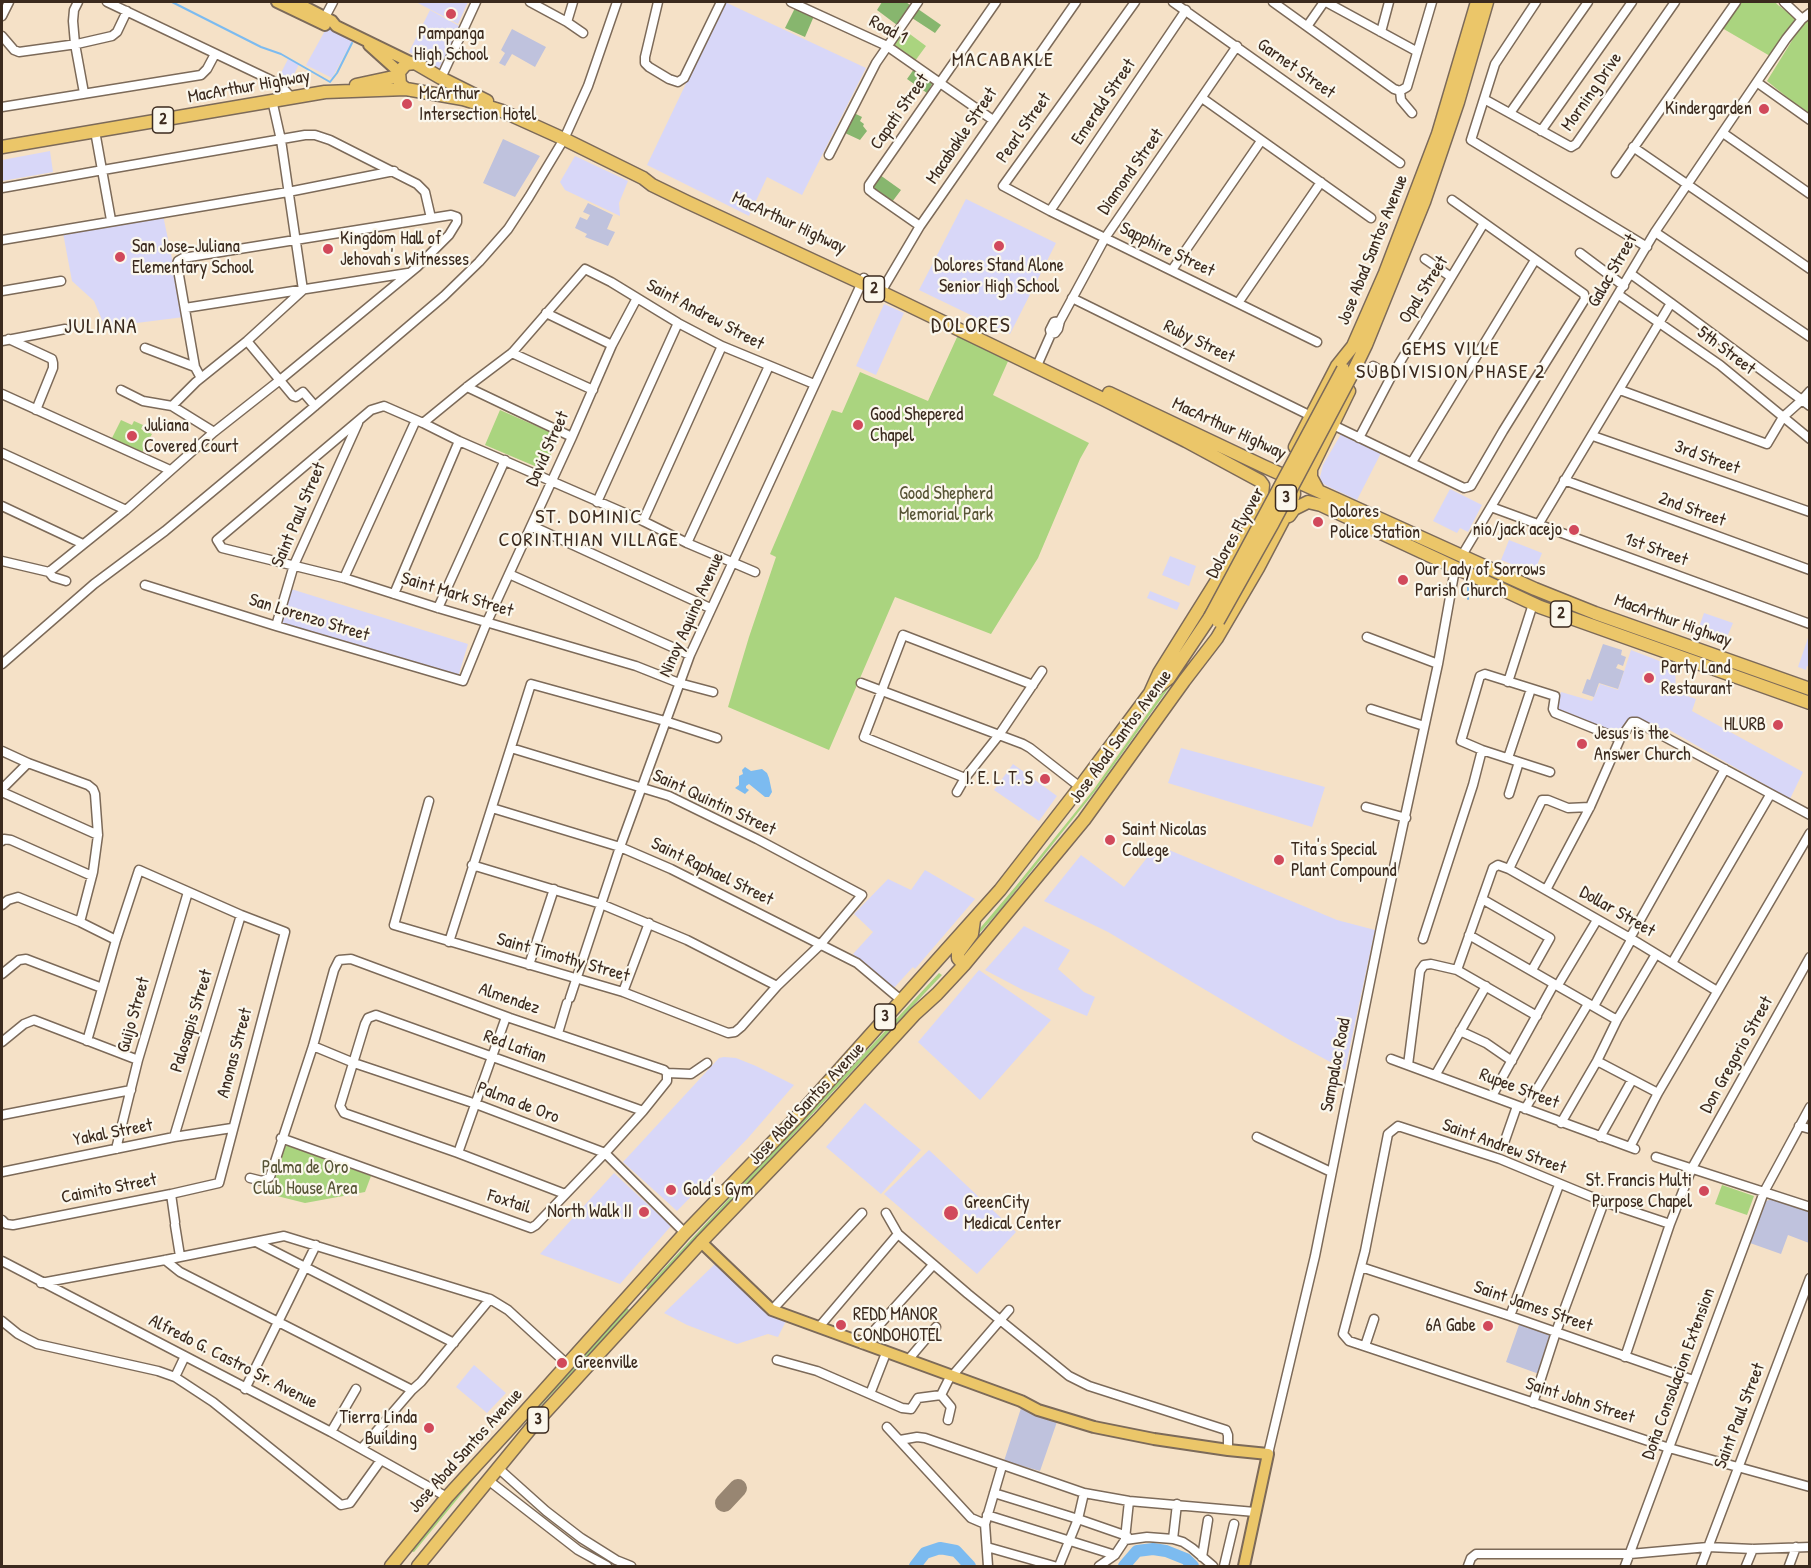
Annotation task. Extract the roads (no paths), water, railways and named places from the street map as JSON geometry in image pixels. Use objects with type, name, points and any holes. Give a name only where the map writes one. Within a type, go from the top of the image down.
[{"type":"highway","name":"Jose Abad Santos Avenue","points":[[1442,136],[1478,2]]},
{"type":"highway","name":"Jose Abad Santos Avenue","points":[[1249,526],[1286,476],[1311,416],[1337,366],[1359,345],[1385,273],[1433,162],[1487,2]]},
{"type":"highway","name":"MacArthur Highway","points":[[2,147],[325,92],[399,74],[404,66],[412,63],[419,64],[424,69],[499,107],[502,111]]},
{"type":"highway","points":[[399,74],[400,84],[410,90],[419,89],[426,82],[424,69]]},
{"type":"highway","name":"MacArthur Highway","points":[[325,92],[410,90],[463,99],[502,111],[644,177],[652,185],[676,197],[863,281],[1038,364],[1286,476],[1464,551],[1595,613],[1809,689]]},
{"type":"highway","points":[[1318,490],[1311,477],[1311,469],[1356,377],[1359,345]]},
{"type":"highway","name":"Dolores Flyover","points":[[1184,681],[1214,619],[1273,523],[1359,345]]},
{"type":"highway","name":"MacArthur Highway","points":[[1038,364],[1260,481]]},
{"type":"highway","points":[[1311,416],[1332,426]]},
{"type":"highway","name":"Jose Abad Santos Avenue","points":[[417,1566],[498,1468],[638,1310],[818,1120],[908,1021],[964,965],[1084,820],[1217,638],[1290,507],[1295,487],[1286,476]]},
{"type":"highway","name":"Jose Abad Santos Avenue","points":[[391,1566],[447,1497],[685,1233],[796,1118],[1000,890],[1150,693],[1159,673],[1214,587],[1249,526],[1262,495],[1263,485],[1260,481]]},
{"type":"highway","points":[[1268,498],[1274,494],[1280,494],[1289,501],[1290,507]]},
{"type":"highway","name":"MacArthur Highway","points":[[1308,502],[1321,505],[1533,604],[1809,703]]},
{"type":"highway","name":"Jose Abad Santos Avenue","points":[[1279,528],[1294,509],[1308,502]]},
{"type":"highway","name":"Dolores Flyover","points":[[1150,693],[1169,678],[1214,619]]},
{"type":"highway","points":[[964,965],[958,958],[958,953],[972,934],[974,919]]},
{"type":"highway","points":[[937,960],[945,974],[934,989],[937,994]]},
{"type":"highway","points":[[638,1286],[651,1296]]},
{"type":"highway","points":[[624,1301],[638,1310]]},
{"type":"highway","points":[[400,1554],[417,1566]]},
{"type":"main road","points":[[277,2],[412,63]]},
{"type":"main road","points":[[295,2],[332,21],[334,26]]},
{"type":"main road","points":[[367,43],[399,74]]},
{"type":"main road","points":[[701,1242],[772,1310],[1021,1401],[1038,1410],[1094,1426],[1154,1439],[1268,1454]]},
{"type":"main road","name":"Sampaloc Road","points":[[1244,1566],[1268,1454]]},
{"type":"street","points":[[2,16],[9,2]]},
{"type":"street","points":[[78,2],[73,15],[75,44],[84,93]]},
{"type":"street","points":[[107,2],[273,81],[282,86],[291,97]]},
{"type":"street","points":[[325,17],[333,2]]},
{"type":"street","points":[[441,78],[476,2]]},
{"type":"street","points":[[530,2],[583,33]]},
{"type":"street","points":[[567,22],[573,2]]},
{"type":"street","points":[[2,664],[94,584],[174,524],[315,406],[444,296],[480,262],[508,229],[564,139],[588,86],[617,2]]},
{"type":"street","points":[[658,2],[644,60],[649,67],[676,82],[684,78],[721,2]]},
{"type":"street","name":"Road 1","points":[[791,2],[887,46],[993,120]]},
{"type":"street","points":[[829,155],[868,76],[918,2]]},
{"type":"street","name":"Capati Street","points":[[920,226],[873,194],[868,188],[996,2]]},
{"type":"street","name":"Macabakle Street","points":[[882,290],[920,226],[1076,2]]},
{"type":"street","name":"Pearl Street","points":[[1003,186],[1135,2]]},
{"type":"street","name":"Garnet Street","points":[[1173,2],[1400,163]]},
{"type":"street","points":[[1274,2],[1394,89],[1400,91],[1407,87],[1432,2]]},
{"type":"street","points":[[1308,25],[1325,2],[1416,51]]},
{"type":"street","points":[[1381,32],[1389,2]]},
{"type":"street","points":[[1524,18],[1528,2]]},
{"type":"street","points":[[1536,2],[1495,64],[1471,140],[1647,247]]},
{"type":"street","points":[[1510,113],[1588,2]]},
{"type":"street","points":[[1541,131],[1632,2]]},
{"type":"street","name":"Morning Drive","points":[[1484,99],[1571,147],[1576,144],[1675,2]]},
{"type":"street","points":[[1616,173],[1736,2]]},
{"type":"street","points":[[1784,2],[1806,16]]},
{"type":"street","name":"Emerald Street","points":[[1050,211],[1186,10]]},
{"type":"street","points":[[2,36],[14,50],[19,52],[75,44],[112,36],[117,32],[127,11]]},
{"type":"street","name":"Galac Street","points":[[1464,551],[1655,232],[1786,39],[1806,16]]},
{"type":"street","name":"Diamond Street","points":[[1038,364],[1051,334],[1055,333],[1060,325],[1060,321],[1105,238],[1237,46]]},
{"type":"street","points":[[2,107],[201,75],[215,54]]},
{"type":"street","points":[[1758,83],[1809,120]]},
{"type":"street","points":[[1400,91],[1401,100],[1412,113]]},
{"type":"street","points":[[1202,98],[1371,218]]},
{"type":"street","points":[[272,100],[281,140],[303,290]]},
{"type":"street","points":[[95,131],[111,220]]},
{"type":"street","points":[[1723,133],[1809,194]]},
{"type":"street","points":[[2,188],[305,135],[324,137],[394,171],[421,187],[427,199],[431,218]]},
{"type":"street","points":[[1172,270],[1261,141]]},
{"type":"street","points":[[1633,147],[1809,269]]},
{"type":"street","points":[[2,240],[288,192],[394,171]]},
{"type":"street","points":[[1238,303],[1321,182]]},
{"type":"street","name":"Sapphire Street","points":[[1003,186],[1317,342]]},
{"type":"street","points":[[1332,426],[1464,488],[1471,486],[1585,298],[1584,294],[1452,200]]},
{"type":"street","points":[[49,572],[126,510],[214,432],[417,267],[449,235],[458,220],[455,215],[183,258],[178,261],[195,367],[201,378]]},
{"type":"street","name":"Opal Street","points":[[1359,438],[1391,377],[1484,223]]},
{"type":"street","points":[[1655,232],[1809,337]]},
{"type":"street","points":[[1580,253],[1624,286]]},
{"type":"street","points":[[1425,259],[1451,277]]},
{"type":"street","points":[[1412,462],[1535,260]]},
{"type":"street","name":"Saint Andrew Street","points":[[546,313],[585,269],[722,346],[814,384]]},
{"type":"street","points":[[185,308],[408,273]]},
{"type":"street","points":[[1631,274],[1806,403]]},
{"type":"street","points":[[2,291],[61,281]]},
{"type":"street","name":"Ninoy Aquino Avenue","points":[[558,1033],[620,847],[690,655],[863,281]]},
{"type":"street","points":[[172,406],[303,290]]},
{"type":"street","name":"5th Street","points":[[1619,295],[1720,365],[1809,439]]},
{"type":"street","name":"David Street","points":[[463,681],[487,622],[612,345],[637,298]]},
{"type":"street","name":"Ruby Street","points":[[1072,298],[1311,416]]},
{"type":"street","points":[[1538,525],[1671,303]]},
{"type":"street","points":[[344,578],[420,422],[513,353],[546,313],[612,345]]},
{"type":"street","points":[[597,502],[678,323]]},
{"type":"street","points":[[5,340],[65,329]]},
{"type":"street","points":[[5,340],[52,359],[53,368],[36,410]]},
{"type":"street","points":[[247,341],[294,397],[305,392],[315,406]]},
{"type":"street","points":[[643,521],[722,346]]},
{"type":"street","points":[[145,348],[195,367]]},
{"type":"street","points":[[513,353],[593,390]]},
{"type":"street","points":[[687,543],[769,366]]},
{"type":"street","points":[[1373,366],[1391,377]]},
{"type":"street","points":[[467,387],[572,437]]},
{"type":"street","points":[[121,390],[143,401],[172,406],[214,432]]},
{"type":"street","points":[[1620,390],[1767,444],[1783,417],[1806,403],[1809,391]]},
{"type":"street","points":[[2,394],[170,470]]},
{"type":"street","points":[[359,420],[371,410],[384,406],[755,572]]},
{"type":"street","name":"Saint Mark Street","points":[[359,420],[219,537],[217,542],[222,548],[344,578],[636,666],[679,683],[713,692]]},
{"type":"street","name":"Saint Paul Street","points":[[276,626],[294,565],[359,420]]},
{"type":"street","name":"3rd Street","points":[[1593,436],[1809,512]]},
{"type":"street","points":[[394,594],[459,441]]},
{"type":"street","points":[[2,453],[126,510]]},
{"type":"street","points":[[438,608],[505,460]]},
{"type":"street","name":"2nd Street","points":[[1564,480],[1809,570]]},
{"type":"street","points":[[2,506],[84,544]]},
{"type":"street","name":"1st Street","points":[[1491,507],[1809,624]]},
{"type":"street","points":[[532,526],[710,608]]},
{"type":"street","points":[[2,561],[49,572],[53,577],[66,581]]},
{"type":"street","name":"Sampaloc Road","points":[[1268,1454],[1315,1256],[1381,927],[1438,664],[1455,569]]},
{"type":"street","points":[[509,573],[690,655]]},
{"type":"street","name":"San Lorenzo Street","points":[[145,585],[463,681]]},
{"type":"street","points":[[1508,681],[1533,604]]},
{"type":"street","points":[[965,778],[864,737],[903,634],[1033,685]]},
{"type":"street","points":[[1367,637],[1438,664]]},
{"type":"street","points":[[957,792],[1042,671]]},
{"type":"street","points":[[1550,772],[1482,750],[1460,738],[1480,676],[1485,674],[1555,696],[1553,710],[1555,713],[1620,739]]},
{"type":"street","points":[[861,683],[1030,748],[1080,787]]},
{"type":"street","points":[[449,942],[531,684],[665,721],[717,738]]},
{"type":"street","points":[[1508,758],[1531,688]]},
{"type":"street","points":[[1371,710],[1424,726]]},
{"type":"street","points":[[1546,890],[1590,807],[1620,739],[1632,722],[1637,722],[1809,815]]},
{"type":"street","name":"Saint Quintin Street","points":[[511,748],[669,796],[862,896],[820,945]]},
{"type":"street","points":[[1423,939],[1473,785],[1482,750]]},
{"type":"street","points":[[2,751],[28,763],[88,784],[93,789],[98,835],[92,876],[80,922]]},
{"type":"street","points":[[1509,794],[1519,762]]},
{"type":"street","points":[[28,763],[2,791],[98,835]]},
{"type":"street","points":[[1503,1146],[1521,1108],[1591,1005],[1630,942],[1630,938],[1725,769]]},
{"type":"street","points":[[1672,963],[1770,795]]},
{"type":"street","points":[[1509,869],[1542,800],[1568,808],[1590,807]]},
{"type":"street","name":"Saint Timothy Street","points":[[429,801],[394,925],[623,992],[728,1033],[735,1032],[777,986]]},
{"type":"street","points":[[1366,807],[1406,818]]},
{"type":"street","name":"Saint Raphael Street","points":[[492,808],[620,847],[671,869],[857,963],[901,1000]]},
{"type":"street","points":[[1597,1061],[1658,1093],[1809,833]]},
{"type":"street","points":[[2,841],[11,840],[92,876]]},
{"type":"street","points":[[472,865],[601,904],[649,923],[696,944],[777,986],[820,945]]},
{"type":"street","name":"Dollar Street","points":[[1482,899],[1493,868],[1498,865],[1509,869],[1717,991]]},
{"type":"street","points":[[87,1041],[139,870],[241,915]]},
{"type":"street","points":[[530,965],[554,889]]},
{"type":"street","name":"Guijo Street","points":[[116,1149],[138,1060],[188,892]]},
{"type":"street","points":[[2,905],[18,897],[80,922],[116,940]]},
{"type":"street","points":[[1457,970],[1482,899],[1550,938],[1532,970]]},
{"type":"street","name":"Anonas Street","points":[[219,1183],[285,932],[241,915]]},
{"type":"street","name":"Palosapis Street","points":[[174,1137],[241,915]]},
{"type":"street","points":[[1492,1096],[1537,1016],[1597,920]]},
{"type":"street","points":[[623,992],[649,923]]},
{"type":"street","points":[[1469,935],[1617,1020]]},
{"type":"street","points":[[1561,1123],[1656,954]]},
{"type":"street","name":"Don Gregorio Street","points":[[1625,1357],[1670,1224],[1692,1168],[1809,957]]},
{"type":"street","points":[[2,974],[19,960],[26,959],[102,988]]},
{"type":"street","name":"Almendez","points":[[313,1046],[334,970],[339,960],[351,959],[506,1017],[558,1033],[667,1073]]},
{"type":"street","points":[[1408,1065],[1420,971],[1424,965],[1431,964],[1457,970],[1537,1016]]},
{"type":"street","points":[[1436,1074],[1486,986]]},
{"type":"street","name":"Red Latian","points":[[354,1063],[365,1024],[368,1018],[376,1015],[643,1110]]},
{"type":"street","points":[[458,1153],[506,1017]]},
{"type":"street","points":[[2,1042],[24,1024],[34,1020],[138,1060]]},
{"type":"street","points":[[1460,1031],[1486,1043],[1512,1061]]},
{"type":"street","points":[[250,1178],[262,1181],[270,1177],[313,1046]]},
{"type":"street","name":"Palma de Oro","points":[[313,1046],[354,1063],[476,1104],[605,1153],[685,1233]]},
{"type":"street","name":"Rupee Street","points":[[1391,1059],[1633,1148],[1658,1093]]},
{"type":"street","points":[[354,1063],[340,1106],[344,1113],[565,1194]]},
{"type":"street","points":[[667,1073],[691,1074],[707,1063]]},
{"type":"street","name":"Foxtail","points":[[281,1138],[531,1228],[605,1153],[643,1110],[667,1081],[667,1073]]},
{"type":"street","points":[[1600,1137],[1632,1080]]},
{"type":"street","points":[[2,1115],[131,1090]]},
{"type":"street","name":"Doña Consolacion Extension","points":[[1625,1566],[1764,1192],[1809,1107]]},
{"type":"street","name":"Saint Andrew Street","points":[[1361,1267],[1388,1134],[1401,1126],[1500,1159],[1559,1185],[1670,1224]]},
{"type":"street","points":[[1799,1126],[1809,1129]]},
{"type":"street","name":"Yakal Street","points":[[2,1172],[174,1137],[232,1128]]},
{"type":"street","points":[[1257,1137],[1331,1172]]},
{"type":"street","points":[[1656,1157],[1809,1207]]},
{"type":"street","name":"Caimito Street","points":[[4,1222],[13,1225],[219,1183]]},
{"type":"street","points":[[1510,1316],[1559,1185]]},
{"type":"street","points":[[171,1194],[180,1256]]},
{"type":"street","points":[[1533,1402],[1604,1202]]},
{"type":"street","points":[[772,1310],[862,1213]]},
{"type":"street","points":[[886,1213],[898,1234],[933,1265],[1053,1364],[1077,1381],[1226,1430],[1228,1450]]},
{"type":"street","points":[[819,1327],[898,1234]]},
{"type":"street","points":[[41,1283],[284,1236],[490,1299],[508,1310],[567,1364]]},
{"type":"street","points":[[256,1242],[454,1343]]},
{"type":"street","points":[[245,1389],[316,1245]]},
{"type":"street","points":[[165,1260],[180,1272],[412,1390]]},
{"type":"street","name":"Alfredo G. Castro Sr. Avenue","points":[[2,1262],[362,1448],[447,1497]]},
{"type":"street","points":[[862,1344],[933,1265]]},
{"type":"street","name":"Saint James Street","points":[[1361,1267],[1693,1380]]},
{"type":"street","name":"Saint John Street","points":[[1361,1267],[1343,1331],[1344,1337],[1349,1341],[1669,1448],[1809,1487]]},
{"type":"street","name":"Saint Paul Street","points":[[1701,1566],[1809,1278]]},
{"type":"street","points":[[362,1448],[490,1299]]},
{"type":"street","points":[[941,1395],[951,1376],[1010,1310]]},
{"type":"street","points":[[1365,1346],[1374,1319]]},
{"type":"street","points":[[2,1321],[18,1334],[37,1344],[158,1371],[175,1377],[213,1402],[341,1505],[350,1503],[381,1460]]},
{"type":"street","points":[[908,1360],[936,1327]]},
{"type":"street","points":[[870,1394],[886,1353]]},
{"type":"street","points":[[175,1377],[185,1356]]},
{"type":"street","points":[[777,1360],[817,1371],[902,1408],[911,1409],[918,1398],[941,1395]]},
{"type":"street","points":[[331,1432],[356,1389]]},
{"type":"street","points":[[941,1395],[951,1407],[948,1420]]},
{"type":"street","points":[[887,1427],[971,1518],[986,1520],[1115,1556]]},
{"type":"street","points":[[900,1440],[926,1438],[1084,1493],[1129,1501],[1255,1512]]},
{"type":"street","points":[[988,1566],[986,1520],[1002,1466]]},
{"type":"street","points":[[498,1468],[596,1549],[631,1566]]},
{"type":"street","points":[[488,1480],[578,1550],[607,1566]]},
{"type":"street","points":[[994,1493],[1077,1519],[1126,1538],[1173,1539],[1192,1548],[1213,1566]]},
{"type":"street","points":[[1059,1566],[1077,1519],[1084,1493]]},
{"type":"street","points":[[1099,1566],[1115,1556],[1126,1538],[1129,1501]]},
{"type":"street","points":[[1173,1539],[1177,1504]]},
{"type":"street","points":[[1203,1557],[1208,1520]]},
{"type":"street","points":[[554,1531],[561,1522]]},
{"type":"street","points":[[1224,1566],[1234,1524]]},
{"type":"street","points":[[987,1547],[1054,1566]]},
{"type":"street","points":[[1468,1566],[1471,1558],[1476,1554],[1630,1554],[1708,1547],[1753,1549],[1809,1547]]},
{"type":"street","points":[[1789,1566],[1796,1547]]},
{"type":"street","points":[[1746,1566],[1753,1549]]},
{"type":"water","points":[[745,767],[751,771],[762,769],[767,773],[772,792],[769,797],[765,797],[749,784],[746,788],[749,790],[745,794],[735,788],[739,785],[739,776],[743,774],[742,770]]},
{"type":"waterway","points":[[172,2],[261,47],[281,54],[330,82],[352,43]]},
{"type":"waterway","points":[[1468,583],[1468,599]]},
{"type":"waterway","points":[[915,1566],[925,1553],[940,1548],[956,1551],[970,1566]]},
{"type":"waterway","points":[[1124,1566],[1137,1551],[1153,1549],[1166,1551],[1186,1559],[1193,1566]]},
{"type":"place","name":"Pampanga High School","points":[[451,14]]},
{"type":"place","name":"McArthur Intersection Hotel","points":[[407,104]]},
{"type":"place","name":"Kindergarden","points":[[1764,109]]},
{"type":"place","name":"Dolores Stand Alone Senior High School","points":[[999,246]]},
{"type":"place","name":"Kingdom Hall of Jehovah's Witnesses","points":[[328,249]]},
{"type":"place","name":"San Jose-Juliana Elementary School","points":[[120,257]]},
{"type":"place","name":"Good Shepered Chapel","points":[[858,425]]},
{"type":"place","name":"Juliana Covered Court","points":[[132,436]]},
{"type":"place","name":"Dolores Police Station","points":[[1318,522]]},
{"type":"place","name":"nio/jack acejo","points":[[1574,530]]},
{"type":"place","name":"Our Lady of Sorrows Parish Church","points":[[1403,580]]},
{"type":"place","name":"Party Land Restaurant","points":[[1649,678]]},
{"type":"place","name":"HLURB","points":[[1778,725]]},
{"type":"place","name":"Jesus is the Answer Church","points":[[1582,744]]},
{"type":"place","name":"I. E. L. T. S","points":[[1045,779]]},
{"type":"place","name":"Saint Nicolas College","points":[[1110,840]]},
{"type":"place","name":"Tita's Special Plant Compound","points":[[1279,860]]},
{"type":"place","name":"Gold's Gym","points":[[671,1190]]},
{"type":"place","name":"St. Francis Multi Purpose Chapel","points":[[1704,1191]]},
{"type":"place","name":"North Walk II","points":[[644,1212]]},
{"type":"place","name":"GreenCity Medical Center","points":[[951,1213]]},
{"type":"place","name":"REDD MANOR CONDOHOTEL","points":[[841,1325]]},
{"type":"place","name":"6A Gabe","points":[[1488,1326]]},
{"type":"place","name":"Greenville","points":[[562,1363]]},
{"type":"place","name":"Tierra Linda Building","points":[[429,1428]]},
{"type":"district","name":"MACABAKLE","points":[[1003,61]]},
{"type":"district","name":"DOLORES","points":[[971,326]]},
{"type":"district","name":"JULIANA","points":[[101,327]]},
{"type":"district","name":"GEMS VILLE SUBDIVISION PHASE 2","points":[[1451,362]]},
{"type":"district","name":"ST. DOMINIC CORINTHIAN VILLAGE","points":[[589,530]]},
{"type":"park label","name":"Good Shepherd Memorial Park","points":[[946,504]]},
{"type":"park label","name":"Palma de Oro Club House Area","points":[[305,1178]]}]
